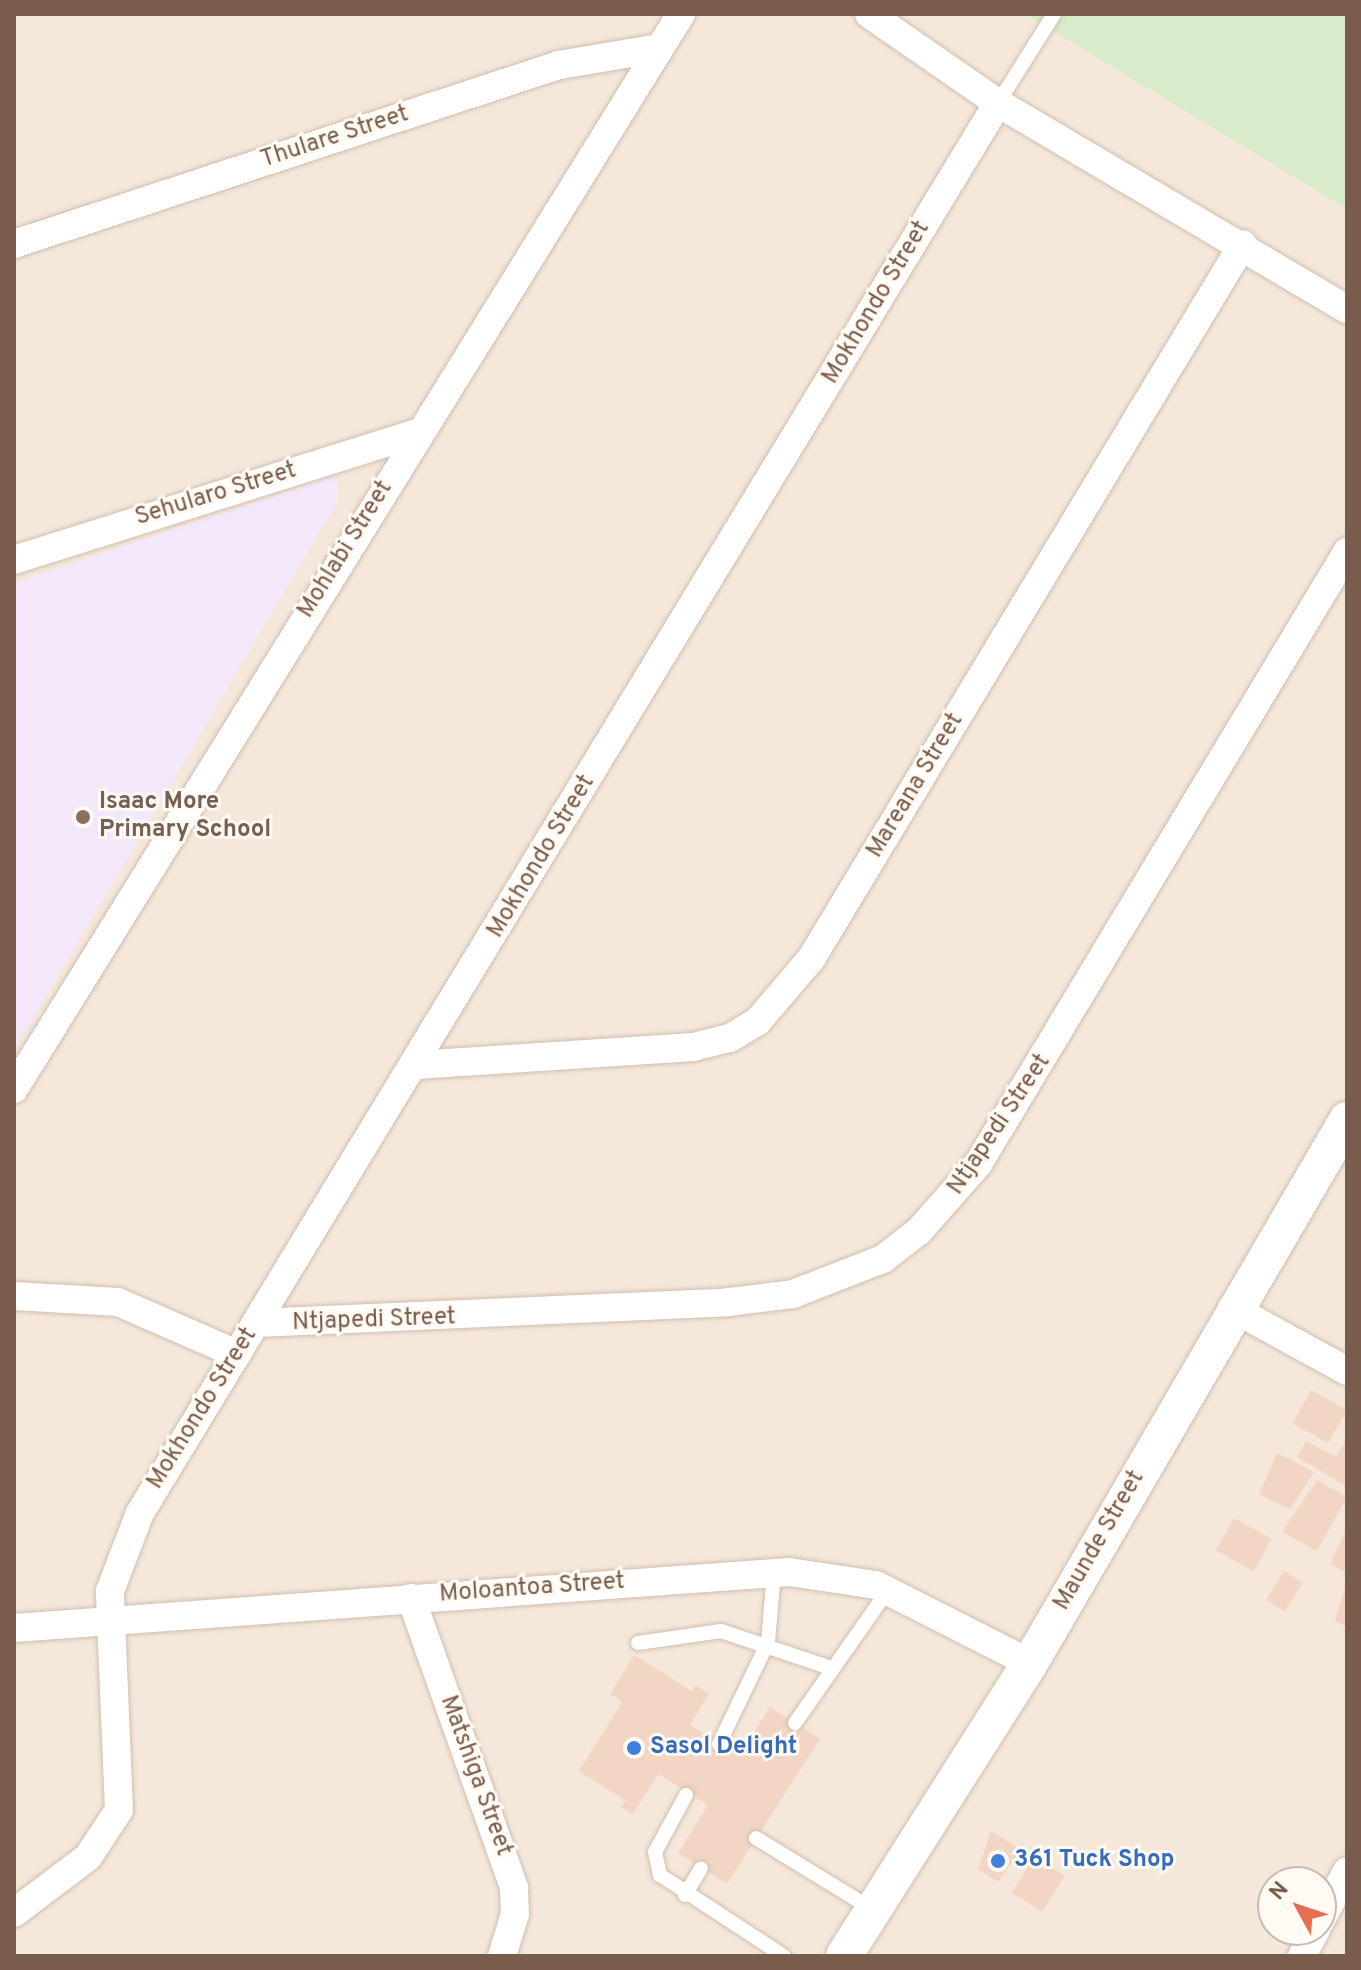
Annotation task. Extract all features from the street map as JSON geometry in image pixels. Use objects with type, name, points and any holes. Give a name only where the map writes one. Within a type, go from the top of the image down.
[{"type":"street","name":"Mohlabi Street","points":[[14,1089],[418,433],[681,14]]},
{"type":"street","points":[[869,14],[998,103],[1243,244],[1347,309]]},
{"type":"street","name":"Thulare Street","points":[[14,244],[572,61],[659,48]]},
{"type":"street","name":"Mokhondo Street","points":[[14,1913],[88,1857],[119,1810],[110,1591],[140,1513],[416,1065],[998,103]]},
{"type":"street","name":"Mareana Street","points":[[416,1065],[693,1047],[758,1021],[811,959],[1243,244]]},
{"type":"street","name":"Sehularo Street","points":[[14,560],[418,433]]},
{"type":"street","name":"Ntjapedi Street","points":[[256,1323],[729,1302],[793,1294],[883,1259],[949,1202],[985,1153],[1347,552]]},
{"type":"street","name":"Maunde Street","points":[[844,1956],[1030,1663],[1232,1308],[1347,1120]]},
{"type":"street","points":[[14,1296],[118,1302],[237,1354]]},
{"type":"street","points":[[1232,1308],[1347,1371]]},
{"type":"street","name":"Moloantoa Street","points":[[14,1628],[774,1572],[836,1575],[888,1590],[1030,1663]]},
{"type":"street","name":"Matshiga Street","points":[[411,1598],[514,1888],[515,1914],[502,1956]]},
{"type":"street","points":[[1337,1890],[1347,1871]]},
{"type":"lane","points":[[998,103],[1054,14]]},
{"type":"lane","points":[[719,1744],[768,1642],[774,1572]]},
{"type":"lane","points":[[795,1723],[888,1590]]},
{"type":"lane","points":[[638,1643],[709,1630],[768,1642],[831,1668]]},
{"type":"lane","points":[[686,1795],[655,1852],[660,1875],[685,1895],[784,1956]]},
{"type":"lane","points":[[756,1838],[874,1910]]},
{"type":"lane","points":[[685,1895],[701,1868]]},
{"type":"shaded area","points":[[14,14],[1347,14],[1347,1956],[14,1956]]},
{"type":"shaded area","name":"Isaac More Primary School","points":[[336,475],[338,500],[14,1051],[14,583]]},
{"type":"green space","points":[[1025,14],[1347,14],[1347,209]]},
{"type":"building","points":[[1311,1390],[1347,1410],[1328,1443],[1293,1423]]},
{"type":"building","points":[[1347,1439],[1346,1486],[1297,1457],[1306,1441],[1336,1457]]},
{"type":"building","points":[[1277,1453],[1314,1472],[1290,1509],[1259,1494]]},
{"type":"building","points":[[1317,1480],[1347,1497],[1317,1551],[1282,1532]]},
{"type":"building","points":[[1234,1518],[1272,1539],[1254,1571],[1216,1550]]},
{"type":"building","points":[[1347,1528],[1347,1573],[1330,1564]]},
{"type":"building","points":[[1284,1571],[1303,1583],[1285,1611],[1266,1600]]},
{"type":"building","points":[[1347,1581],[1347,1627],[1335,1621]]},
{"type":"building","points":[[634,1655],[692,1691],[696,1685],[709,1694],[690,1725],[739,1756],[770,1707],[820,1739],[727,1884],[678,1853],[708,1805],[659,1774],[633,1814],[621,1807],[626,1801],[579,1771],[622,1702],[610,1694]]},
{"type":"building","name":"361 Tuck Shop","points":[[991,1831],[1021,1849],[998,1882],[978,1869]]},
{"type":"building","points":[[1034,1857],[1065,1876],[1042,1912],[1012,1893]]},
{"type":"place","name":"Isaac More Primary School","points":[[83,817]]},
{"type":"place","name":"Sasol Delight","points":[[634,1748]]},
{"type":"place","name":"361 Tuck Shop","points":[[998,1861]]}]
